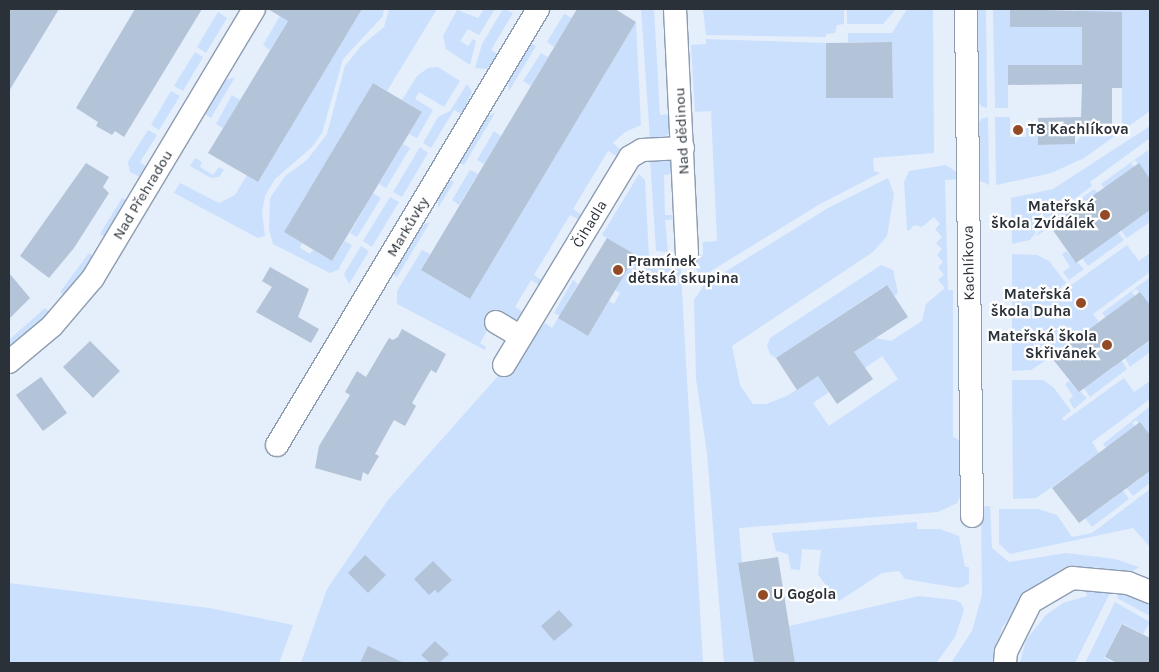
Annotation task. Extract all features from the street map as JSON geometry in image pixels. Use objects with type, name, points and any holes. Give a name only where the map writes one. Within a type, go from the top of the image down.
[{"type":"street","name":"Nad Přehradou","points":[[9,362],[52,326],[93,278],[254,9]]},
{"type":"street","name":"Markůvky","points":[[277,445],[538,9]]},
{"type":"street","name":"Nad dědinou","points":[[675,9],[687,254]]},
{"type":"street","name":"Kachlíkova","points":[[966,9],[972,516]]},
{"type":"street","name":"Čihadla","points":[[504,365],[630,157],[642,150],[683,148]]},
{"type":"street","points":[[496,322],[521,337]]},
{"type":"street","points":[[1005,663],[1006,652],[1031,602],[1072,578],[1128,583],[1150,592]]},
{"type":"shaded area","points":[[362,9],[384,9],[383,16],[343,59],[322,133],[312,147],[275,179],[265,196],[262,212],[265,236],[258,238],[174,193],[180,183],[219,203],[235,195],[247,175],[258,182]]},
{"type":"shaded area","points":[[389,9],[437,9],[387,91],[373,83],[284,232],[302,243],[300,248],[310,254],[313,250],[332,261],[345,241],[352,245],[338,270],[330,273],[273,244],[269,230],[270,198],[285,176],[307,160],[327,134],[345,66],[362,45],[384,27]]},
{"type":"shaded area","points":[[484,9],[495,9],[479,35],[468,29],[460,41],[468,46],[473,39],[476,41],[470,65],[446,49],[443,36],[457,10],[478,18]]},
{"type":"shaded area","points":[[503,9],[513,13],[491,50],[499,55],[487,69],[475,68],[482,44]]},
{"type":"shaded area","points":[[641,9],[654,9],[660,115],[675,114],[671,133],[661,138],[650,139]]},
{"type":"shaded area","points":[[703,9],[844,9],[844,24],[837,25],[835,33],[826,34],[826,37],[706,35]]},
{"type":"shaded area","points":[[847,9],[896,9],[883,24],[847,24]]},
{"type":"shaded area","points":[[907,9],[933,9],[934,153],[873,158],[874,171],[880,173],[820,204],[703,276],[699,274],[692,261],[695,255],[703,255],[703,242],[717,241],[711,111],[695,112],[691,45],[706,44],[706,39],[826,43],[826,98],[893,98],[892,42],[848,42],[848,33],[892,33]]},
{"type":"shaded area","points":[[976,9],[986,9],[987,108],[981,106],[977,99]]},
{"type":"shaded area","points":[[993,9],[1010,9],[1010,27],[1082,25],[1082,65],[1008,65],[1008,108],[995,108]]},
{"type":"shaded area","points":[[1077,9],[1150,9],[1150,111],[1084,158],[1051,173],[996,185],[995,117],[1010,117],[1010,137],[1026,137],[1026,123],[1038,123],[1039,145],[1075,144],[1082,135],[1112,135],[1122,126],[1122,12],[1077,12]]},
{"type":"shaded area","points":[[218,12],[227,18],[206,53],[197,47]]},
{"type":"shaded area","points":[[564,14],[572,18],[554,47],[547,42]]},
{"type":"shaded area","points":[[280,16],[288,21],[270,50],[263,45]]},
{"type":"shaded area","points":[[636,22],[641,125],[625,132],[613,143],[623,152],[620,158],[608,151],[573,209],[585,217],[582,221],[570,215],[534,275],[545,282],[542,287],[531,280],[515,307],[526,314],[524,318],[488,329],[480,343],[486,347],[485,350],[397,304],[397,291],[422,250],[430,254],[421,270],[470,299]]},
{"type":"shaded area","points":[[530,43],[536,46],[509,91],[508,78]]},
{"type":"shaded area","points":[[195,52],[203,57],[183,91],[174,86]]},
{"type":"shaded area","points":[[541,53],[548,57],[531,86],[523,81]]},
{"type":"shaded area","points":[[438,67],[460,81],[444,107],[419,92],[415,99],[433,110],[417,138],[409,134],[422,112],[402,100],[417,76],[428,68]]},
{"type":"shaded area","points":[[235,77],[211,118],[205,114],[226,80]]},
{"type":"shaded area","points":[[467,84],[472,92],[462,114],[454,110],[431,148],[423,143],[438,117],[450,111]]},
{"type":"shaded area","points":[[171,91],[180,96],[159,130],[151,125]]},
{"type":"shaded area","points":[[232,95],[240,100],[223,128],[216,124]]},
{"type":"shaded area","points":[[495,113],[464,165],[458,162],[484,117]]},
{"type":"shaded area","points":[[988,117],[989,185],[978,180],[977,126],[981,119]]},
{"type":"shaded area","points":[[1150,126],[1150,138],[1090,182],[1092,186],[1045,221],[1030,240],[1012,244],[1011,198],[1053,189]]},
{"type":"shaded area","points":[[148,130],[157,135],[140,162],[148,168],[142,178],[130,172],[128,162]]},
{"type":"shaded area","points":[[494,131],[501,136],[484,164],[477,160]]},
{"type":"shaded area","points":[[403,144],[410,148],[386,188],[379,184]]},
{"type":"shaded area","points":[[420,147],[428,153],[402,197],[393,192]]},
{"type":"shaded area","points":[[1148,150],[1150,179],[1135,160],[1131,163],[1134,167],[1104,188],[1101,184]]},
{"type":"shaded area","points":[[195,158],[202,162],[200,167],[213,175],[219,167],[224,170],[219,177],[211,178],[190,166]]},
{"type":"shaded area","points":[[650,159],[668,159],[673,162],[677,174],[664,175],[665,215],[680,215],[680,219],[665,220],[668,252],[656,251]]},
{"type":"shaded area","points":[[946,165],[959,174],[959,179],[945,180],[948,290],[953,290],[953,437],[963,442],[964,489],[957,503],[938,512],[739,528],[742,563],[738,564],[754,663],[724,663],[707,453],[696,379],[694,300],[704,285],[828,208],[888,178],[894,194],[887,236],[873,252],[732,346],[740,385],[753,404],[766,404],[787,396],[818,376],[829,392],[813,403],[829,426],[898,379],[882,356],[865,368],[854,352],[875,338],[891,341],[922,321],[926,304],[945,288],[938,280],[944,275],[938,267],[943,262],[937,255],[942,249],[936,243],[942,237],[935,229],[940,224],[934,217],[922,227],[914,225],[909,231],[907,230],[904,182],[909,171]]},
{"type":"shaded area","points":[[470,170],[478,174],[459,205],[452,200]]},
{"type":"shaded area","points":[[639,174],[645,180],[649,258],[680,256],[703,663],[301,663],[327,589],[388,500],[545,323],[552,328],[558,318],[588,336],[609,301],[614,304],[620,293],[615,290],[636,255],[602,235]]},
{"type":"shaded area","points":[[448,178],[454,182],[438,208],[438,195]]},
{"type":"shaded area","points":[[1094,189],[1098,193],[1035,237],[1046,223]]},
{"type":"shaded area","points":[[373,193],[381,198],[357,237],[350,233]]},
{"type":"shaded area","points":[[390,197],[399,202],[372,247],[363,241]]},
{"type":"shaded area","points":[[122,198],[128,201],[106,238],[100,234]]},
{"type":"shaded area","points":[[1150,210],[1150,222],[1127,238],[1117,225],[1129,225]]},
{"type":"shaded area","points":[[430,222],[397,277],[391,273],[418,227]]},
{"type":"shaded area","points":[[1114,227],[1124,240],[1088,266],[1082,258]]},
{"type":"shaded area","points":[[1127,245],[1139,261],[1150,253],[1150,272],[1093,314],[1099,322],[1051,357],[1031,370],[1012,371],[1012,254],[1037,255],[1049,261],[1066,283],[1061,287],[1063,291]]},
{"type":"shaded area","points":[[361,246],[369,251],[349,284],[344,274]]},
{"type":"shaded area","points":[[1066,251],[1084,269],[1069,280],[1063,272],[1070,267],[1062,254]]},
{"type":"shaded area","points":[[89,253],[94,256],[65,296],[60,292]]},
{"type":"shaded area","points":[[881,265],[893,270],[898,293],[894,296],[886,285],[776,358],[770,354],[767,346],[770,338]]},
{"type":"shaded area","points":[[1149,278],[1150,305],[1136,289],[1132,292],[1135,296],[1106,318],[1102,313]]},
{"type":"shaded area","points":[[573,280],[578,284],[560,316],[554,313]]},
{"type":"shaded area","points":[[45,308],[50,312],[11,347],[9,340]]},
{"type":"shaded area","points":[[1150,340],[1150,352],[1130,367],[1124,356],[1126,349],[1131,355]]},
{"type":"shaded area","points":[[1118,355],[1127,369],[1090,397],[1084,388],[1114,367],[1111,361]]},
{"type":"shaded area","points":[[1124,378],[1134,392],[1150,381],[1150,399],[1092,442],[1099,453],[1036,498],[1013,499],[1012,380],[1043,380],[1054,388],[1071,411],[1062,418],[1064,421]]},
{"type":"shaded area","points":[[1069,381],[1087,398],[1074,409],[1069,400],[1073,396],[1065,384]]},
{"type":"shaded area","points":[[1149,407],[1150,435],[1136,420],[1132,423],[1135,426],[1106,448],[1103,444]]},
{"type":"shaded area","points":[[1150,471],[1150,483],[1133,496],[1122,483],[1132,485]]},
{"type":"shaded area","points":[[1119,485],[1129,499],[1092,527],[1085,518],[1115,497]]},
{"type":"shaded area","points":[[1150,489],[1150,547],[1133,528],[1010,554],[999,544],[999,509],[1038,509],[1057,515],[1072,537],[1092,533]]},
{"type":"shaded area","points":[[990,506],[992,548],[1009,562],[1066,553],[1115,559],[1139,567],[1130,573],[1094,567],[1065,573],[1024,597],[1002,628],[993,663],[951,663],[972,631],[982,595],[981,507]]},
{"type":"shaded area","points":[[917,522],[917,529],[940,529],[959,536],[965,567],[969,567],[969,583],[959,588],[905,579],[899,571],[882,573],[839,601],[818,575],[821,550],[802,549],[800,570],[791,569],[788,554],[776,551],[772,533]]},
{"type":"shaded area","points":[[9,583],[209,608],[293,625],[279,663],[9,663]]},
{"type":"shaded area","points":[[1113,587],[1075,663],[1020,663],[1026,640],[1046,615],[1063,603],[1087,596],[1085,589]]},
{"type":"shaded area","points":[[1121,590],[1150,602],[1150,616],[1117,598]]},
{"type":"shaded area","points":[[919,596],[955,600],[961,603],[964,610],[955,637],[936,663],[795,663],[789,626]]},
{"type":"shaded area","points":[[1115,602],[1150,622],[1143,634],[1122,623],[1104,658],[1115,663],[1085,663]]},
{"type":"building","points":[[9,9],[59,9],[9,91]]},
{"type":"building","points":[[135,9],[202,9],[124,137],[115,131],[112,135],[96,126],[98,122],[76,108]]},
{"type":"building","points":[[268,9],[362,9],[258,182],[208,153],[288,21]]},
{"type":"building","points":[[577,9],[615,9],[636,22],[470,299],[421,270]]},
{"type":"building","points":[[1010,9],[1122,12],[1122,88],[1112,88],[1112,135],[1075,136],[1075,144],[1038,145],[1038,118],[1081,117],[1082,84],[1008,85],[1008,65],[1082,65],[1082,27],[1010,27]]},
{"type":"building","points":[[892,42],[893,98],[826,98],[826,43]]},
{"type":"building","points":[[373,83],[422,112],[332,261],[284,232]]},
{"type":"building","points":[[86,163],[109,177],[103,187],[109,193],[74,248],[49,278],[20,256]]},
{"type":"building","name":"Mateřská škola Zvídálek","points":[[1139,163],[1150,179],[1150,210],[1076,263],[1050,226]]},
{"type":"building","points":[[607,238],[636,255],[588,336],[558,318]]},
{"type":"building","points":[[270,267],[309,289],[298,317],[319,329],[311,343],[256,312],[272,287],[262,281]]},
{"type":"building","points":[[9,273],[30,298],[9,319]]},
{"type":"building","points":[[887,285],[908,317],[854,352],[873,379],[837,404],[818,376],[797,390],[776,358]]},
{"type":"building","name":"Mateřská škola Skřivánek","points":[[1140,292],[1150,305],[1150,340],[1079,392],[1051,357]]},
{"type":"building","points":[[402,329],[446,354],[436,373],[431,370],[412,403],[416,406],[405,426],[394,420],[375,454],[379,456],[368,475],[363,472],[361,481],[315,468],[319,446],[350,395],[345,392],[357,371],[366,377],[389,338],[393,340],[398,337]]},
{"type":"building","points":[[90,341],[120,371],[93,398],[63,367]]},
{"type":"building","points":[[41,377],[67,413],[43,431],[16,395]]},
{"type":"building","points":[[1140,422],[1150,435],[1150,471],[1079,523],[1052,488]]},
{"type":"building","points":[[365,555],[386,575],[368,593],[348,573]]},
{"type":"building","name":"U Gogola","points":[[778,557],[795,663],[754,663],[738,563]]},
{"type":"building","points":[[433,561],[452,580],[438,593],[435,590],[429,595],[414,579]]},
{"type":"building","points":[[559,610],[573,625],[554,641],[541,626]]},
{"type":"building","points":[[1122,624],[1150,638],[1150,663],[1117,663],[1105,657]]},
{"type":"building","points":[[435,641],[449,654],[439,663],[430,663],[421,655]]},
{"type":"building","points":[[368,646],[404,663],[360,663]]},
{"type":"place","name":"T8 Kachlíkova","points":[[1018,130]]},
{"type":"place","name":"Mateřská škola Zvídálek","points":[[1105,215]]},
{"type":"place","name":"Pramínek dětská skupina","points":[[618,270]]},
{"type":"place","name":"Mateřská škola Duha","points":[[1081,303]]},
{"type":"place","name":"Mateřská škola Skřivánek","points":[[1107,345]]},
{"type":"place","name":"U Gogola","points":[[763,595]]}]
